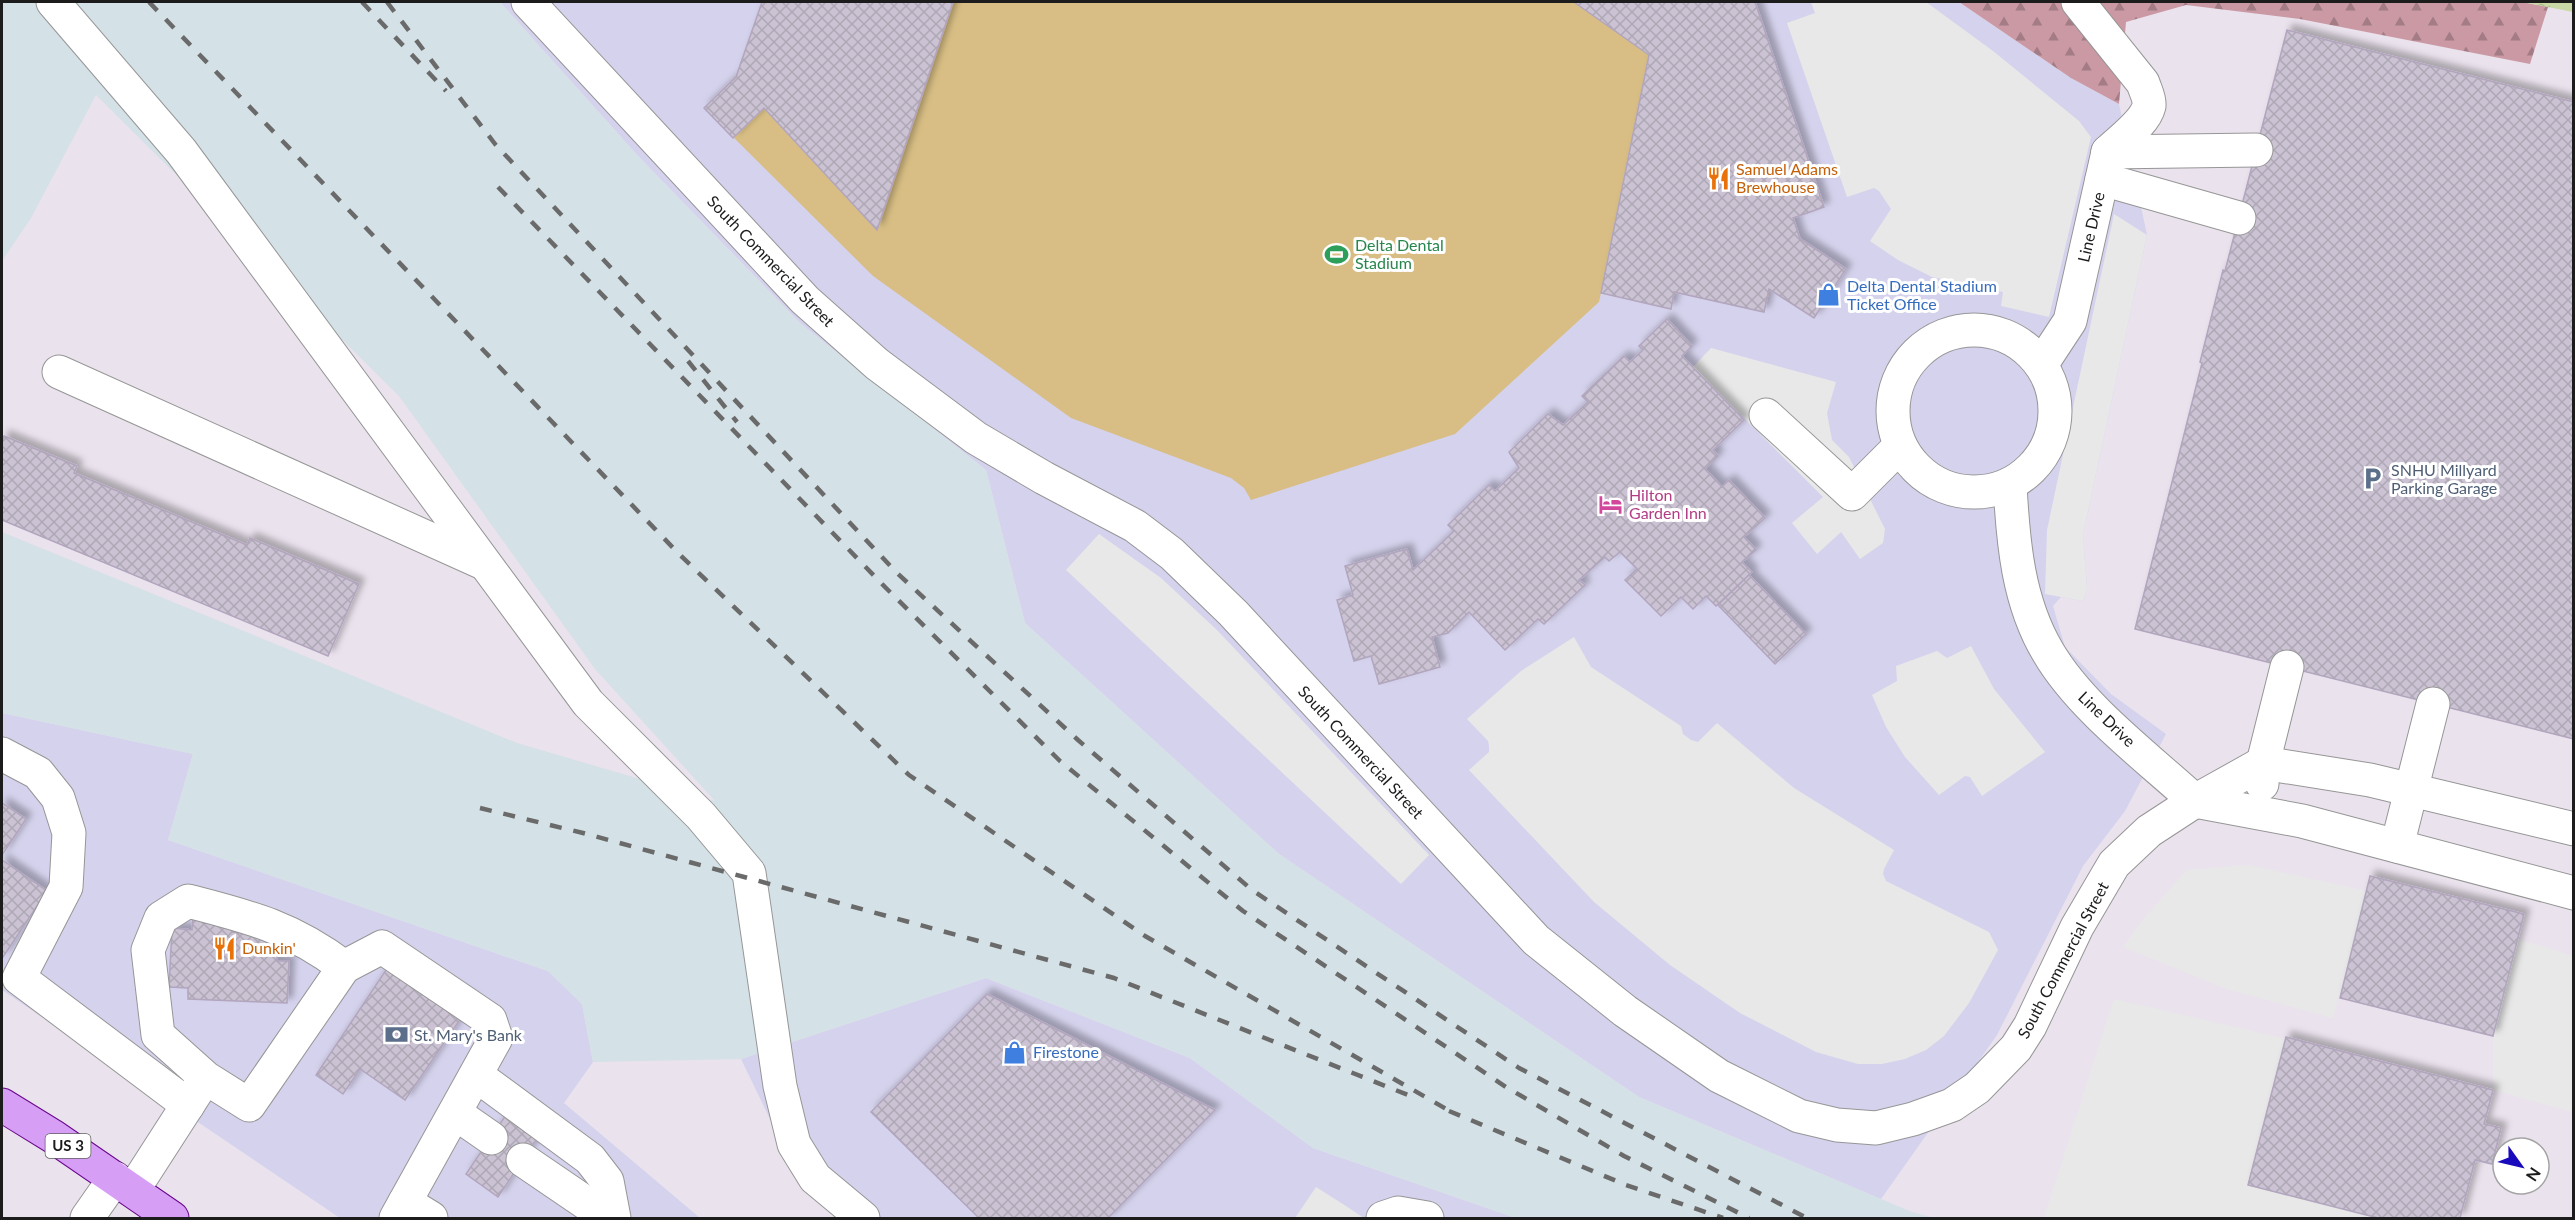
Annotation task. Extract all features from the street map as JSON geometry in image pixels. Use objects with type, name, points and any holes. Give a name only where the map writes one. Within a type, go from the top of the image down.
[{"type":"main road","name":"US 3","points":[[2,1105],[172,1218]]},
{"type":"street","points":[[52,2],[181,151],[588,703],[701,816],[749,873],[780,1086],[794,1144],[815,1178],[862,1218]]},
{"type":"street","name":"South Commercial Street","points":[[528,2],[805,300],[844,336],[913,393],[976,438],[1044,478],[1135,526],[1172,554],[1233,613],[1536,940],[1625,1011],[1719,1076],[1799,1116],[1837,1125],[1876,1128],[1913,1119],[1952,1105],[1977,1088],[2016,1048],[2030,1026],[2082,918],[2114,864],[2149,831],[2195,801],[2263,763]]},
{"type":"street","points":[[2078,2],[2143,83],[2148,95],[2149,106],[2144,116],[2105,165]]},
{"type":"street","points":[[2105,165],[2256,150]]},
{"type":"street","points":[[2105,165],[2239,218]]},
{"type":"street","name":"Line Drive","points":[[2041,366],[2070,321],[2105,165]]},
{"type":"street","points":[[1981,330],[2004,335],[2025,348],[2041,366],[2052,386],[2055,409],[2052,432],[2044,454],[2029,472],[2010,485],[1985,492],[1959,492],[1935,484],[1914,467],[1900,446],[1893,423],[1893,399],[1901,375],[1914,355],[1933,340],[1957,332],[1981,330]]},
{"type":"street","points":[[59,372],[483,563]]},
{"type":"street","points":[[1766,415],[1852,494],[1900,446]]},
{"type":"street","name":"Line Drive","points":[[2010,485],[2013,543],[2026,603],[2048,652],[2082,698],[2195,801]]},
{"type":"street","points":[[2259,813],[2263,763],[2288,667]]},
{"type":"street","points":[[2397,846],[2433,704]]},
{"type":"street","points":[[2,754],[38,772],[58,798],[69,833],[66,887],[18,978],[197,1091],[249,1105],[344,967],[382,947],[490,1020],[496,1038],[432,1154],[411,1213]]},
{"type":"street","points":[[2263,763],[2349,776],[2574,829]]},
{"type":"street","points":[[2195,801],[2259,813],[2397,846],[2574,893]]},
{"type":"street","points":[[197,1091],[158,1035],[148,950],[161,918],[188,901],[261,920],[314,944],[344,967]]},
{"type":"street","points":[[476,1075],[590,1159],[607,1181],[614,1218]]},
{"type":"street","points":[[87,1218],[124,1184],[197,1091]]},
{"type":"street","points":[[455,1113],[491,1137]]},
{"type":"street","points":[[523,1160],[608,1218]]},
{"type":"street","points":[[1383,1218],[1398,1213],[1427,1218]]},
{"type":"shaded area","points":[[2,2],[500,2],[639,157],[801,324],[986,470],[1025,623],[1279,854],[1639,1097],[1912,1212],[1934,1218],[1516,1218],[1313,1148],[1190,1058],[986,978],[741,1059],[593,1062],[582,1004],[548,971],[168,840],[193,754],[2,713],[2,532],[517,743],[715,801],[595,669],[399,396],[96,95],[31,218],[2,261]]},
{"type":"shaded area","points":[[500,2],[1959,2],[2071,78],[2119,104],[2147,235],[2083,535],[2087,589],[2083,601],[2061,597],[2053,606],[2065,647],[2111,694],[2166,734],[2125,811],[2083,866],[1997,1035],[1881,1199],[1639,1097],[1279,854],[1025,623],[986,470],[801,324],[639,157]]},
{"type":"shaded area","name":"Delta Dental Stadium","points":[[762,2],[1755,2],[1824,207],[1793,218],[1800,239],[1846,269],[1814,318],[1770,290],[1764,312],[1675,292],[1671,309],[1601,293],[1599,302],[1455,434],[1251,500],[1244,488],[1231,478],[1071,418],[873,276],[704,108],[736,76]]},
{"type":"shaded area","points":[[1811,2],[1926,2],[1993,51],[2079,121],[2091,137],[2049,317],[2001,306],[2003,292],[1932,277],[1898,260],[1870,241],[1891,209],[1879,191],[1874,188],[1847,197],[1787,23],[1815,13]]},
{"type":"shaded area","points":[[2114,214],[2147,235],[2083,535],[2087,589],[2083,601],[2045,594],[2047,530]]},
{"type":"shaded area","points":[[1711,348],[1836,382],[1827,413],[1832,440],[1849,457],[1885,529],[1883,543],[1860,559],[1841,532],[1817,554],[1792,523],[1823,497],[1693,367]]},
{"type":"shaded area","points":[[1099,534],[1161,578],[1217,630],[1429,855],[1401,884],[1066,570]]},
{"type":"shaded area","points":[[1574,637],[1591,667],[1681,726],[1683,734],[1691,740],[1698,742],[1717,723],[1794,788],[1894,850],[1884,869],[1883,874],[1886,881],[1989,932],[1998,950],[1969,1003],[1944,1036],[1926,1050],[1905,1059],[1882,1064],[1858,1064],[1816,1052],[1740,1013],[1670,965],[1594,902],[1469,770],[1489,752],[1489,746],[1488,741],[1467,719],[1521,671]]},
{"type":"shaded area","points":[[1971,646],[1994,689],[2045,752],[1982,796],[1970,777],[1965,776],[1939,795],[1905,757],[1886,727],[1872,695],[1897,681],[1896,666],[1937,651],[1947,658]]},
{"type":"shaded area","points":[[2,713],[193,754],[168,840],[548,971],[582,1004],[593,1062],[564,1103],[700,1218],[340,1218],[2,990]]},
{"type":"shaded area","points":[[2248,865],[2367,891],[2333,1018],[2227,989],[2123,947],[2146,916],[2187,870]]},
{"type":"shaded area","points":[[2518,939],[2573,956],[2573,1112],[2493,1090],[2493,1036]]},
{"type":"shaded area","points":[[986,978],[1190,1058],[1313,1148],[1516,1218],[840,1218],[799,1179],[741,1059]]},
{"type":"shaded area","points":[[2114,999],[2286,1039],[2248,1185],[2376,1218],[2044,1218]]},
{"type":"shaded area","points":[[1316,1187],[1346,1206],[1364,1218],[1295,1218]]},
{"type":"green space","points":[[1959,2],[2522,2],[2548,7],[2530,64],[2300,19],[2186,5],[2126,22],[2119,104],[2071,78]]},
{"type":"water","points":[[2522,2],[2573,2],[2573,12]]},
{"type":"building","points":[[762,2],[953,2],[877,230],[764,108],[733,138],[704,108],[736,77]]},
{"type":"building","points":[[1574,2],[1755,2],[1824,207],[1793,218],[1800,239],[1846,269],[1814,318],[1769,289],[1764,312],[1674,292],[1671,309],[1601,293],[1649,55]]},
{"type":"building","name":"SNHU Millyard Parking Garage","points":[[2287,30],[2574,102],[2574,739],[2135,629],[2223,270],[2225,271]]},
{"type":"building","name":"Hilton Garden Inn","points":[[1667,319],[1692,346],[1682,356],[1744,420],[1713,450],[1718,456],[1705,469],[1722,487],[1729,480],[1765,518],[1744,537],[1756,550],[1742,562],[1752,572],[1716,606],[1706,596],[1693,609],[1681,597],[1661,616],[1625,580],[1637,569],[1620,552],[1609,561],[1605,557],[1579,580],[1585,585],[1544,624],[1538,619],[1505,650],[1469,612],[1448,633],[1432,637],[1440,667],[1379,684],[1371,656],[1354,661],[1337,600],[1353,595],[1345,566],[1407,549],[1413,570],[1454,531],[1448,525],[1489,485],[1495,491],[1519,468],[1509,452],[1548,414],[1563,425],[1588,402],[1582,396],[1624,356],[1630,362],[1643,350],[1639,346]]},
{"type":"building","points":[[4,436],[77,466],[74,473],[247,545],[250,538],[359,584],[328,656],[2,520],[2,442]]},
{"type":"building","points":[[1749,575],[1806,634],[1775,664],[1718,605]]},
{"type":"building","points":[[2,803],[26,819],[2,855]]},
{"type":"building","points":[[2,860],[47,891],[3,957],[2,955]]},
{"type":"building","points":[[2370,876],[2524,914],[2493,1036],[2340,998]]},
{"type":"building","name":"Dunkin'","points":[[193,917],[232,919],[232,932],[278,935],[277,961],[289,961],[287,1003],[188,999],[188,988],[169,987],[172,928],[192,930]]},
{"type":"building","name":"St. Mary's Bank","points":[[392,961],[472,1002],[405,1100],[360,1069],[343,1094],[316,1075]]},
{"type":"building","name":"Firestone","points":[[987,994],[1215,1110],[1108,1218],[979,1218],[871,1112]]},
{"type":"building","points":[[2286,1037],[2493,1090],[2484,1124],[2501,1128],[2499,1136],[2491,1136],[2491,1164],[2475,1160],[2460,1218],[2378,1218],[2248,1185]]},
{"type":"building","points":[[510,1109],[542,1131],[498,1197],[466,1174]]},
{"type":"railway","points":[[149,2],[679,554],[909,775],[1145,936],[1455,1114]]},
{"type":"railway","points":[[362,2],[446,91]]},
{"type":"railway","points":[[387,2],[495,144],[897,573],[1078,740],[1252,890],[1519,1068],[1807,1218]]},
{"type":"railway","points":[[498,187],[885,587],[1060,761],[1243,911],[1506,1087],[1624,1156],[1749,1218]]},
{"type":"railway","points":[[688,361],[737,422]]},
{"type":"railway","points":[[480,808],[583,833],[1114,978],[1413,1097]]},
{"type":"railway","points":[[1449,1111],[1626,1185],[1723,1218]]},
{"type":"place","name":"Samuel Adams Brewhouse","points":[[1718,178]]},
{"type":"place","name":"Delta Dental Stadium","points":[[1337,254]]},
{"type":"place","name":"Delta Dental Stadium Ticket Office","points":[[1829,295]]},
{"type":"place","name":"SNHU Millyard Parking Garage","points":[[2373,479]]},
{"type":"place","name":"Hilton Garden Inn","points":[[1611,504]]},
{"type":"place","name":"Dunkin'","points":[[224,948]]},
{"type":"place","name":"St. Mary's Bank","points":[[396,1035]]},
{"type":"place","name":"Firestone","points":[[1015,1052]]}]
